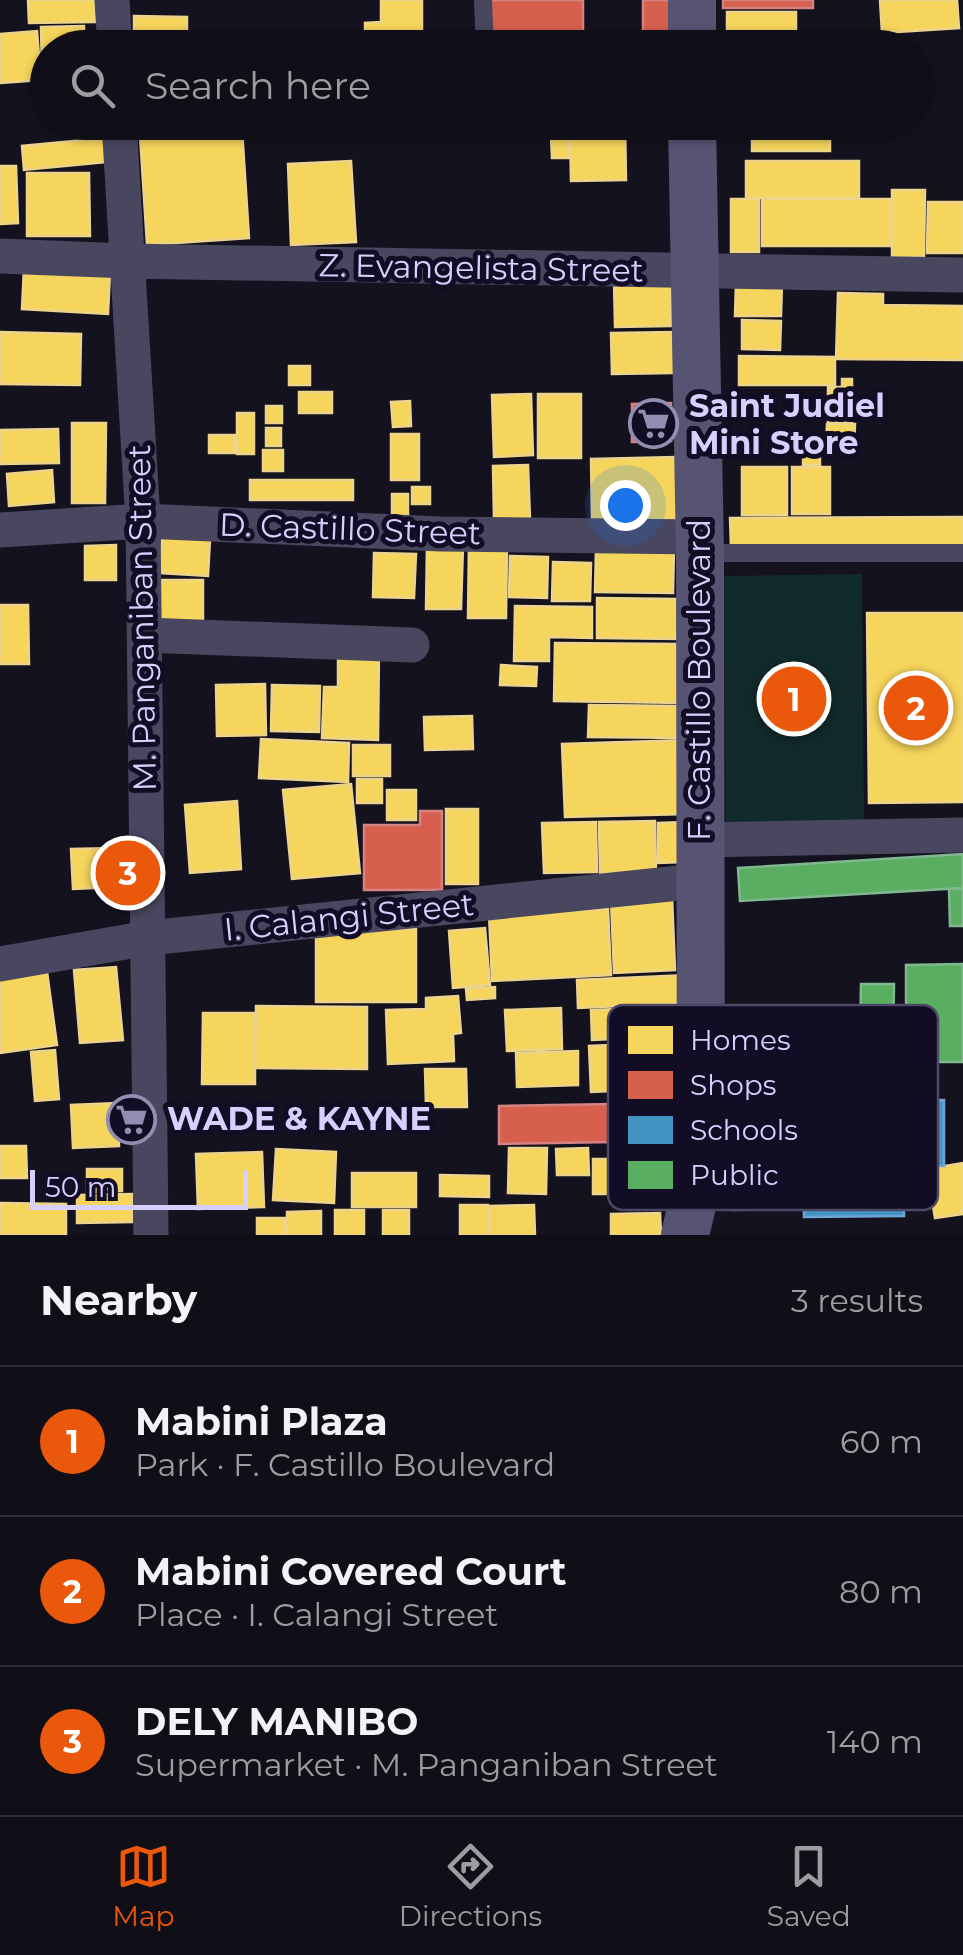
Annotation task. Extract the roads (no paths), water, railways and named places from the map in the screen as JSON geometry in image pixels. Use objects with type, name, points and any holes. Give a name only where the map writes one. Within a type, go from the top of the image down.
[{"type":"main road","points":[[692,0],[692,30]]},
{"type":"main road","name":"F. Castillo Boulevard","points":[[692,140],[700,545],[699,1005]]},
{"type":"main road","name":"F. Castillo Boulevard","points":[[685,1235],[691,1210]]},
{"type":"street","points":[[112,0],[114,30]]},
{"type":"street","name":"M. Panganiban Street","points":[[121,140],[143,520],[151,1235]]},
{"type":"street","name":"Z. Evangelista Street","points":[[0,256],[963,275]]},
{"type":"street","name":"D. Castillo Street","points":[[0,530],[143,520],[700,545]]},
{"type":"street","points":[[145,635],[412,644]]},
{"type":"street","name":"I. Calangi Street","points":[[0,964],[148,938],[698,860],[963,835]]},
{"type":"lane","points":[[483,0],[484,30]]},
{"type":"lane","name":"D. Castillo Street","points":[[700,545],[963,553]]},
{"type":"place","name":"Saint Judiel Mini Store","points":[[654,424]]},
{"type":"place","name":"Mabini Plaza","points":[[794,699]]},
{"type":"place","name":"Mabini Covered Court","points":[[916,708]]},
{"type":"place","name":"DELY MANIBO","points":[[128,873]]},
{"type":"place","name":"WADE & KAYNE","points":[[132,1119]]}]
